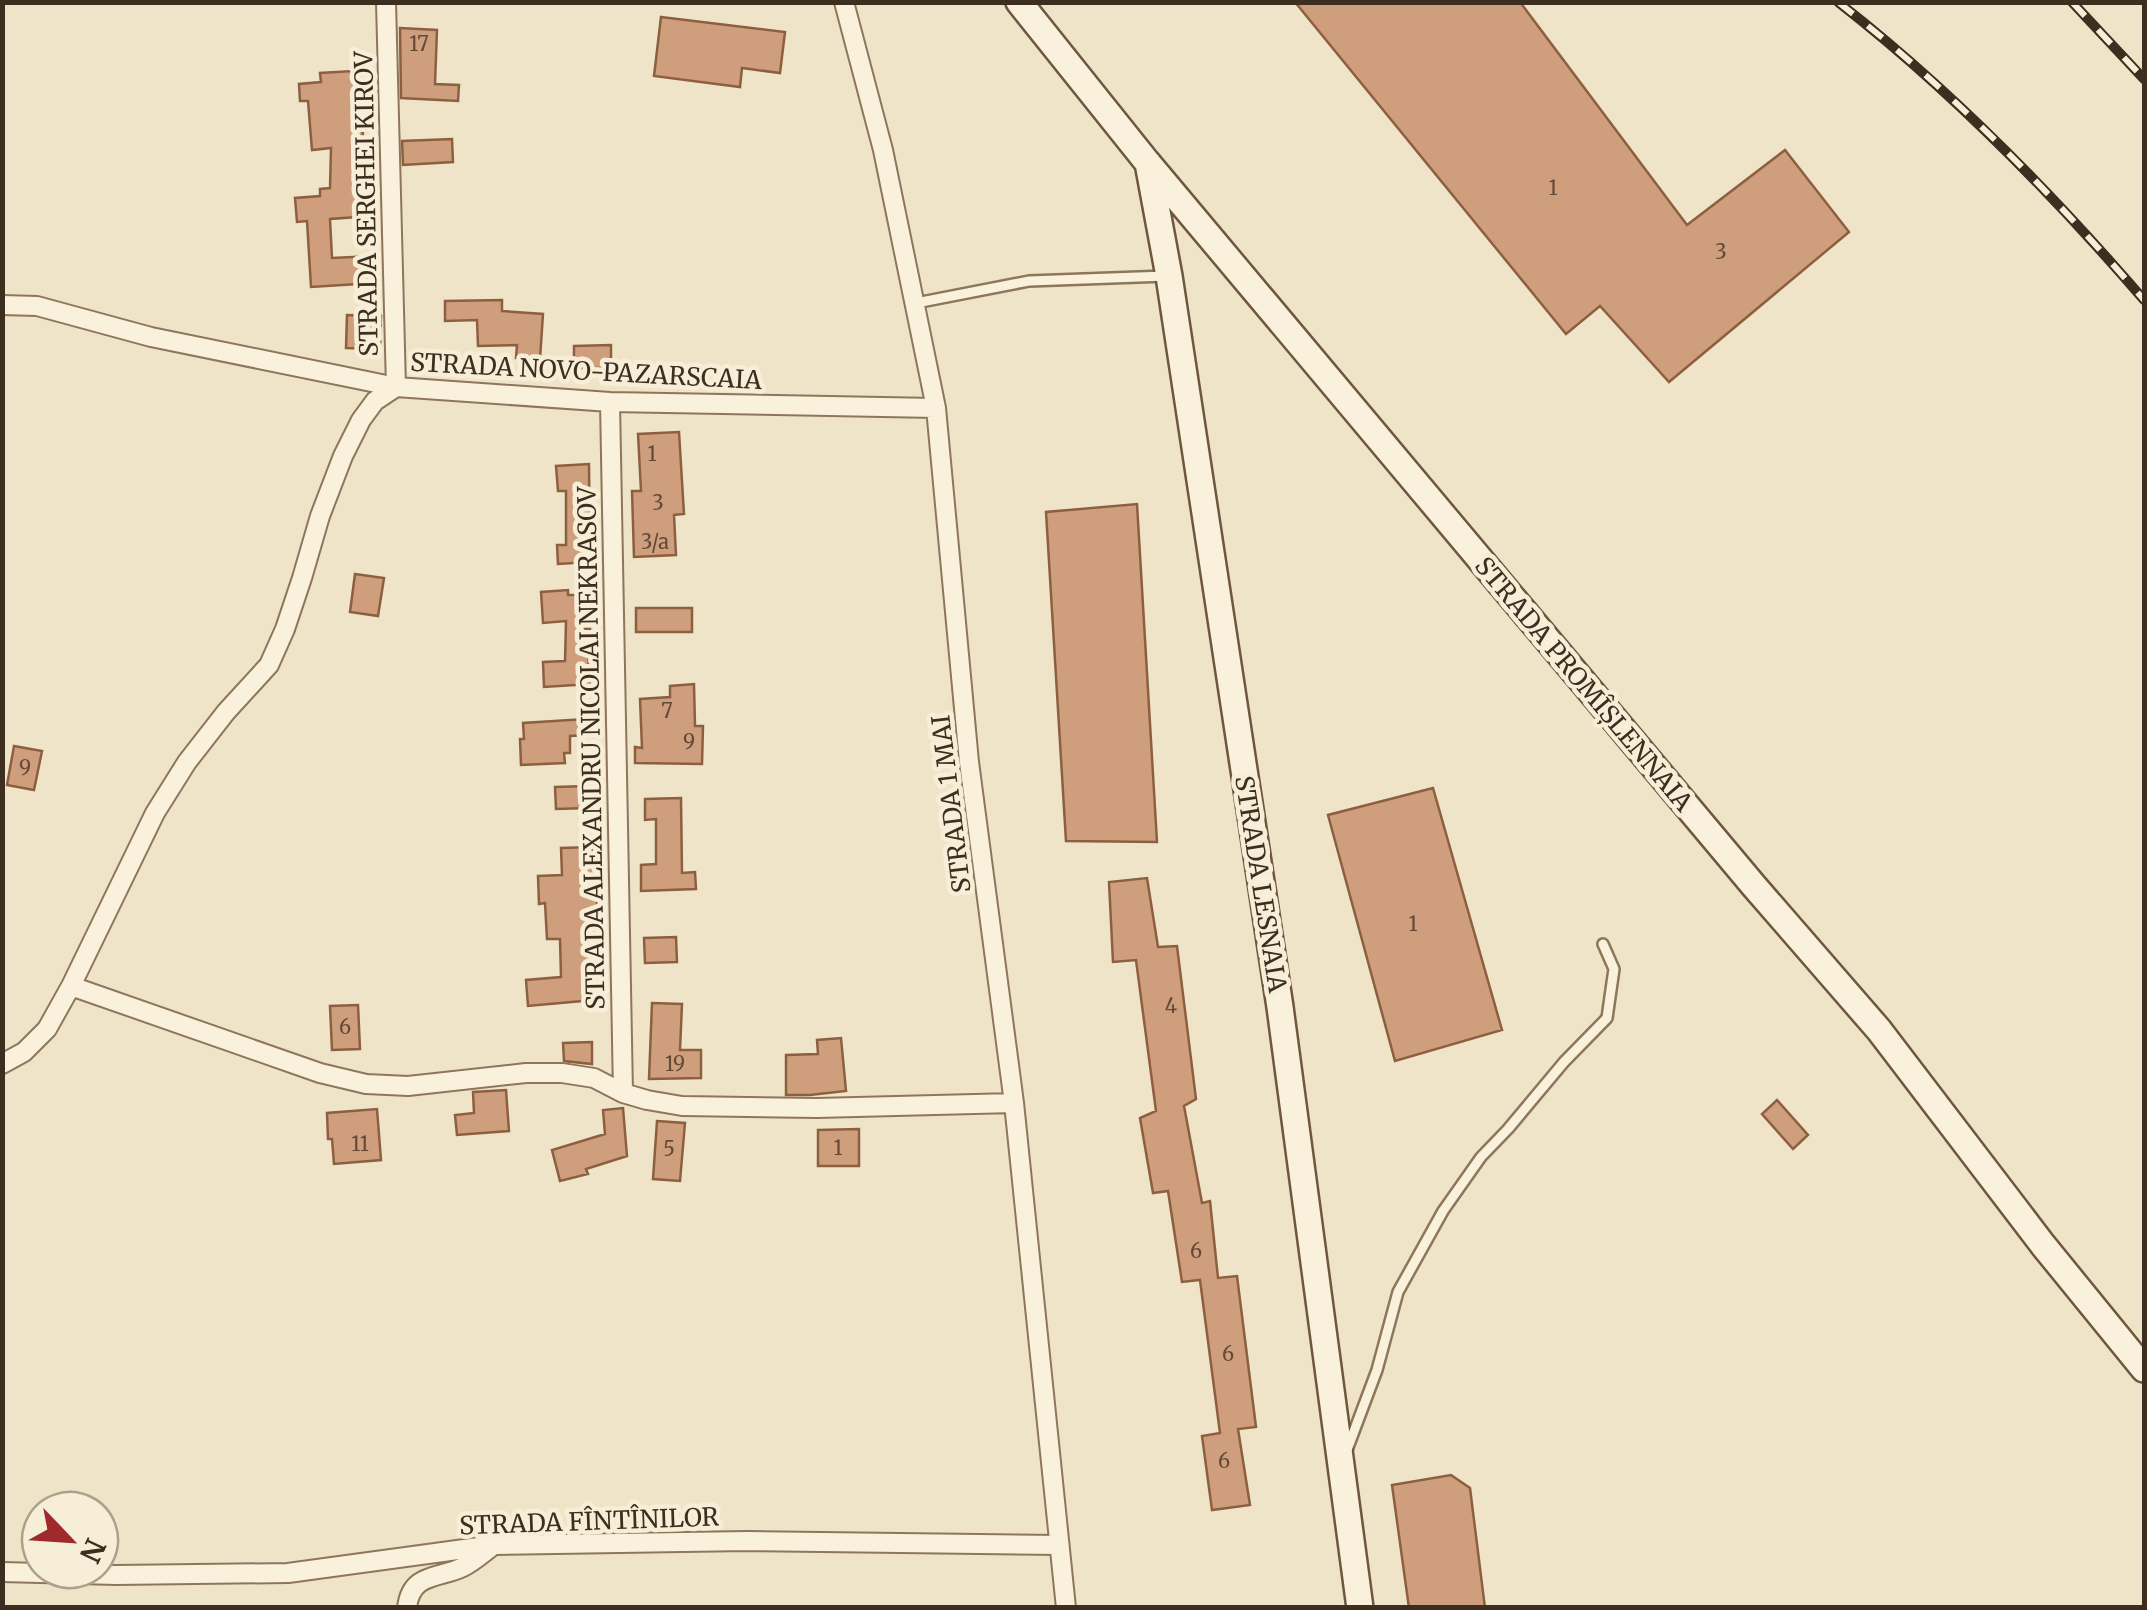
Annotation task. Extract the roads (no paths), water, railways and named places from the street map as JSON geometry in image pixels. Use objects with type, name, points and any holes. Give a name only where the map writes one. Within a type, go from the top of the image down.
[{"type":"street","name":"STRADA SERGHEI KIROV","points":[[2,1064],[24,1052],[46,1029],[71,986],[154,813],[187,762],[269,665],[285,629],[343,456],[368,410],[396,387],[386,2]]},
{"type":"street","name":"STRADA 1 MAI","points":[[844,2],[883,150],[936,408],[970,762],[1014,1103],[1066,1608]]},
{"type":"street","name":"STRADA PROMÎȘLENNAIA","points":[[1019,2],[1147,162],[1879,1030],[2043,1245],[2144,1369]]},
{"type":"street","name":"STRADA LESNAIA","points":[[1147,162],[1169,276],[1280,1007],[1360,1608]]},
{"type":"street","name":"STRADA NOVO-PAZARSCAIA","points":[[2,304],[37,306],[151,337],[396,387],[610,402],[936,408]]},
{"type":"street","name":"STRADA ALEXANDRU NICOLAI NEKRASOV","points":[[610,402],[623,1092]]},
{"type":"street","points":[[71,986],[320,1073],[366,1084],[408,1086],[526,1073],[562,1073],[594,1078],[648,1100],[682,1106],[816,1108],[1014,1103]]},
{"type":"street","name":"STRADA FÎNTÎNILOR","points":[[2,1572],[288,1573],[494,1545],[747,1541],[1058,1545]]},
{"type":"street","points":[[406,1608],[416,1585],[433,1575],[462,1568],[494,1545]]},
{"type":"lane","points":[[916,303],[1029,281],[1169,276]]},
{"type":"lane","points":[[1341,1467],[1378,1370],[1398,1292],[1443,1211],[1481,1157],[1607,1018],[1614,969],[1603,944]]},
{"type":"railway","points":[[1838,2],[1920,70],[1998,144],[2144,300]]},
{"type":"railway","points":[[2072,2],[2144,79]]}]
